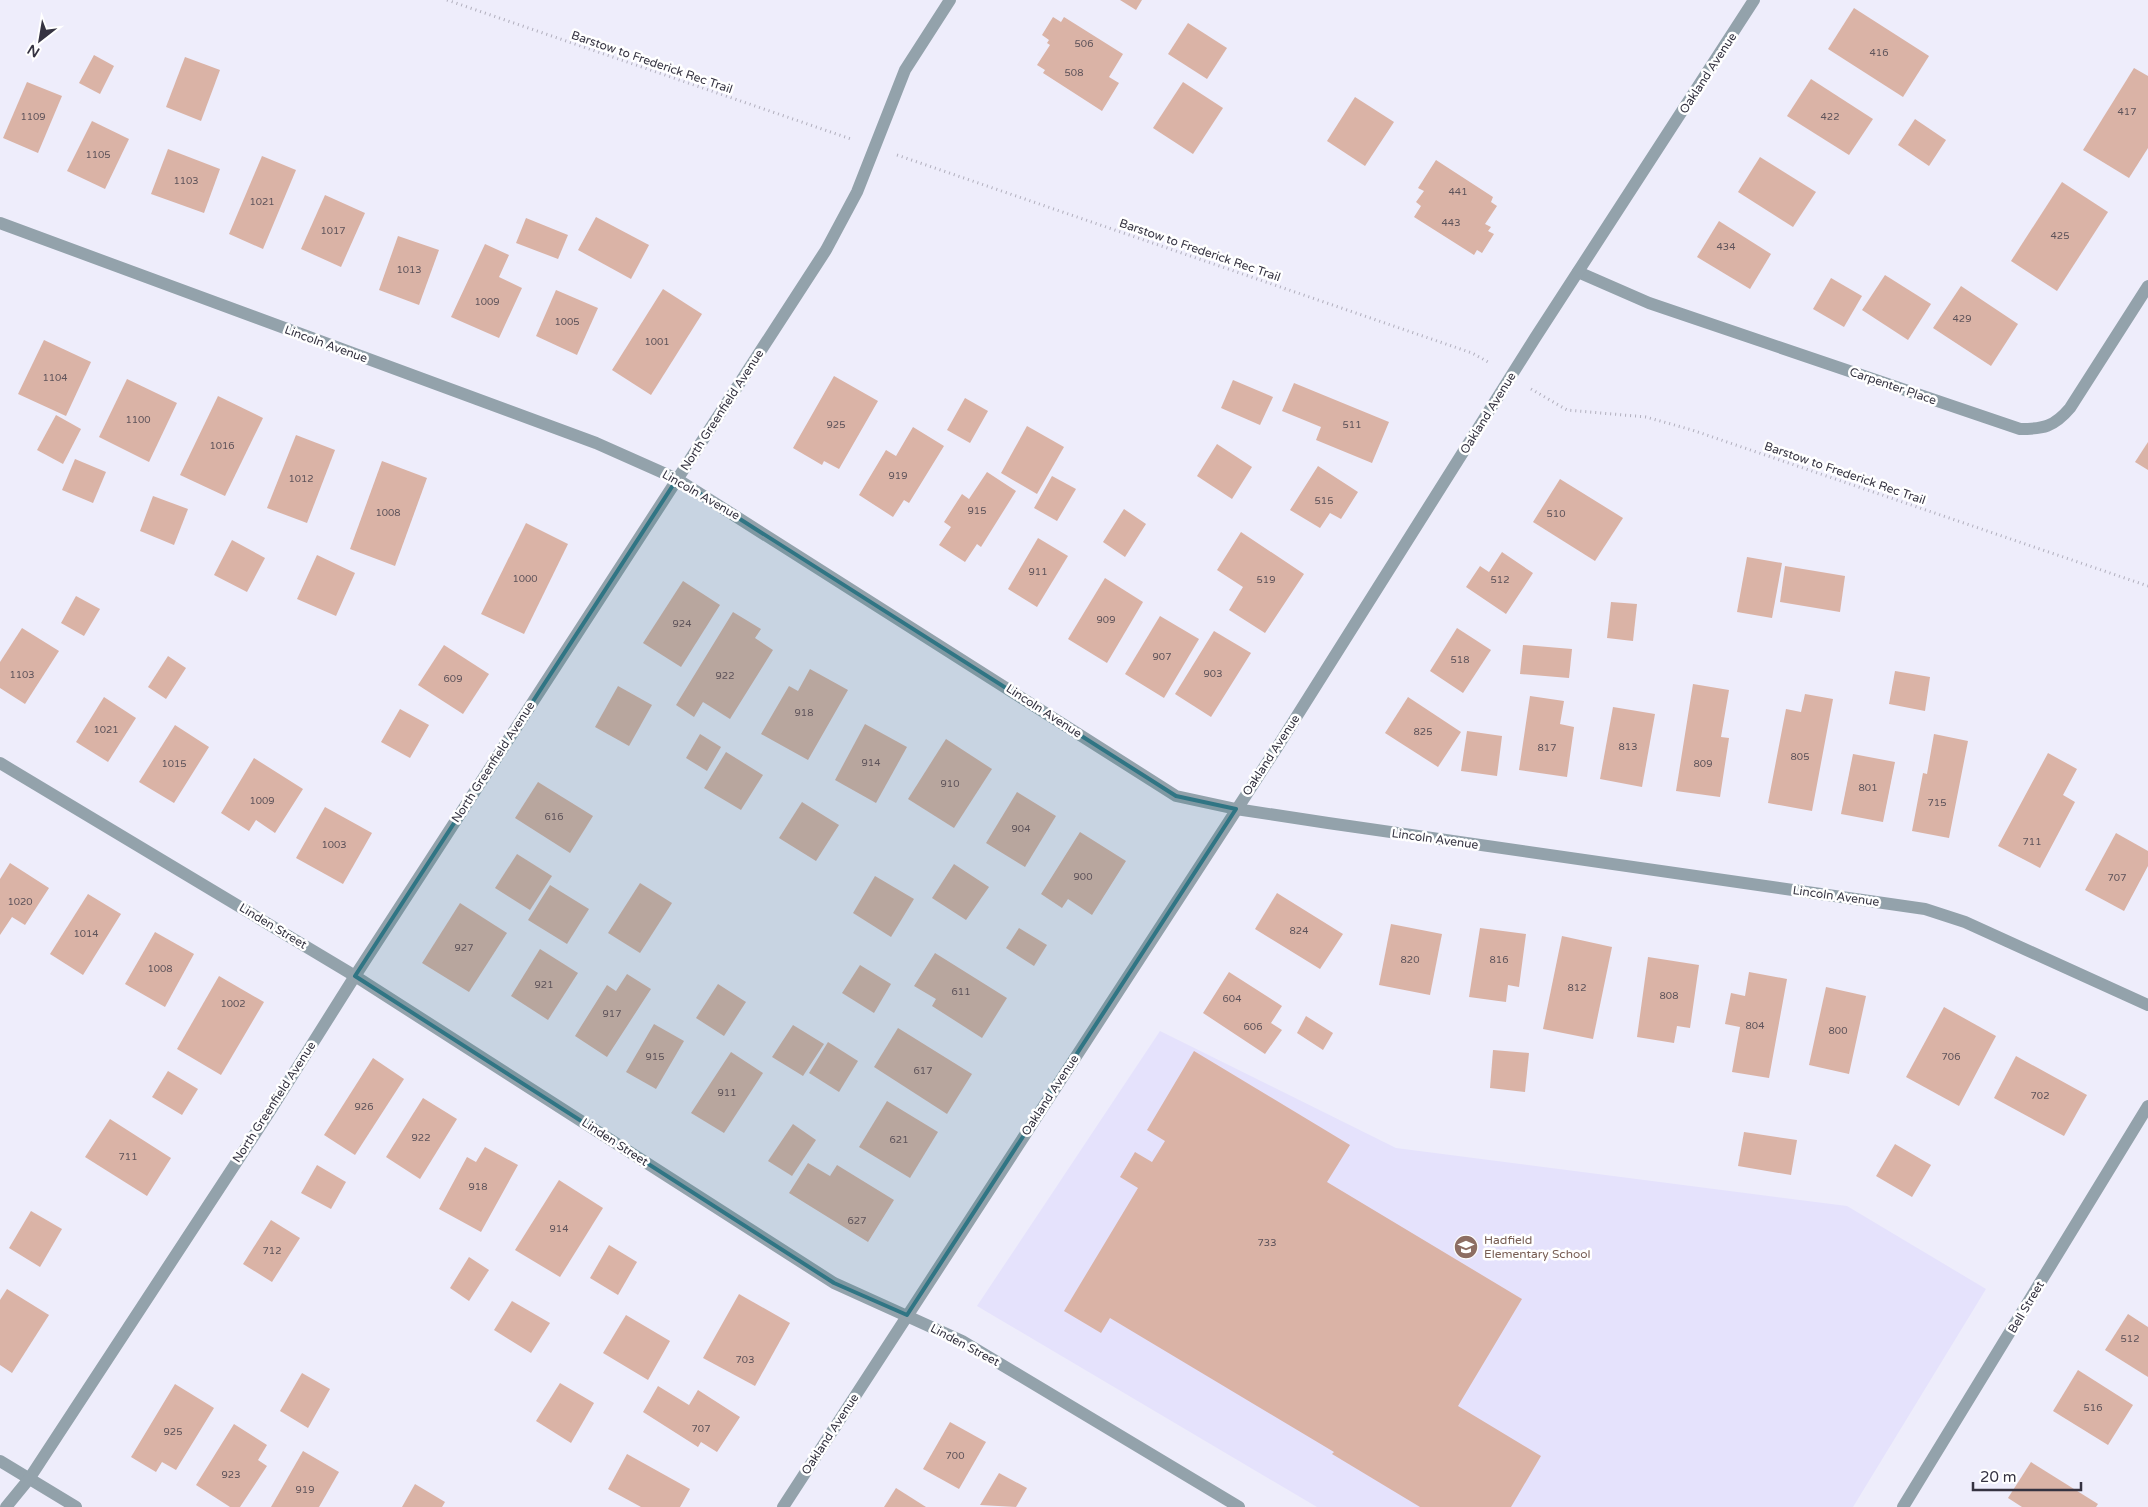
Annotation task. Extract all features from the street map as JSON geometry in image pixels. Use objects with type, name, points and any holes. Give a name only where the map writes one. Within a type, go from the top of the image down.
[{"type":"street","name":"North Greenfield Avenue","points":[[6,1507],[29,1479],[270,1111],[355,976],[826,250],[857,192],[906,70],[950,0]]},
{"type":"street","name":"Oakland Avenue","points":[[782,1507],[1278,746],[1578,272],[1754,0]]},
{"type":"street","name":"Lincoln Avenue","points":[[0,223],[587,440],[677,479],[1176,796],[1236,809],[1925,909],[1966,922],[2148,1006]]},
{"type":"street","name":"Carpenter Place","points":[[1578,272],[1649,303],[2020,429],[2038,429],[2050,426],[2060,420],[2070,408],[2148,286]]},
{"type":"street","name":"Linden Street","points":[[0,763],[355,976],[834,1282],[962,1341],[1239,1507]]},
{"type":"street","name":"Bell Street","points":[[1903,1507],[2148,1106]]},
{"type":"street","points":[[0,1461],[76,1507]]},
{"type":"path","name":"Barstow to Frederick Rec Trail","points":[[447,0],[852,139]]},
{"type":"path","name":"Barstow to Frederick Rec Trail","points":[[900,156],[1472,353],[1492,364]]},
{"type":"path","name":"Barstow to Frederick Rec Trail","points":[[1534,390],[1567,410],[1646,417],[1692,430],[2148,586]]},
{"type":"highlighted area","points":[[677,479],[1176,796],[1236,809],[907,1315],[834,1283],[355,976]]},
{"type":"shaded area","name":"Hadfield Elementary School","points":[[1160,1031],[1396,1148],[1847,1206],[1986,1289],[1853,1507],[1317,1507],[977,1306]]},
{"type":"building","points":[[1120,0],[1142,0],[1136,10]]},
{"type":"building","points":[[1854,8],[1929,56],[1903,97],[1828,49]]},
{"type":"building","points":[[1053,17],[1061,22],[1064,17],[1123,54],[1109,77],[1119,83],[1102,111],[1043,73],[1045,70],[1037,65],[1050,45],[1047,43],[1049,40],[1042,35]]},
{"type":"building","points":[[1188,23],[1227,48],[1207,79],[1168,54]]},
{"type":"building","points":[[94,55],[114,66],[100,94],[79,83]]},
{"type":"building","points":[[185,57],[220,70],[201,121],[166,107]]},
{"type":"building","points":[[2134,68],[2148,76],[2148,148],[2129,178],[2083,150]]},
{"type":"building","points":[[1811,79],[1873,119],[1849,155],[1787,116]]},
{"type":"building","points":[[27,82],[62,96],[38,153],[3,138]]},
{"type":"building","points":[[1183,82],[1223,108],[1193,154],[1153,128]]},
{"type":"building","points":[[1355,97],[1394,122],[1365,166],[1327,141]]},
{"type":"building","points":[[1915,119],[1946,140],[1929,166],[1898,145]]},
{"type":"building","points":[[92,121],[129,139],[105,189],[67,171]]},
{"type":"building","points":[[168,149],[220,169],[204,213],[151,194]]},
{"type":"building","points":[[262,156],[296,170],[263,249],[229,234]]},
{"type":"building","points":[[1760,157],[1816,192],[1793,227],[1738,192]]},
{"type":"building","points":[[1436,160],[1493,197],[1491,202],[1497,206],[1485,224],[1491,227],[1488,231],[1494,234],[1482,253],[1477,250],[1474,255],[1414,217],[1421,206],[1416,202],[1424,191],[1418,188]]},
{"type":"building","points":[[2062,182],[2108,212],[2057,291],[2011,261]]},
{"type":"building","points":[[325,195],[365,213],[341,267],[301,249]]},
{"type":"building","points":[[596,217],[649,245],[631,279],[578,250]]},
{"type":"building","points":[[526,218],[568,235],[558,259],[516,243]]},
{"type":"building","points":[[1719,221],[1771,254],[1750,289],[1697,257]]},
{"type":"building","points":[[398,236],[439,250],[419,305],[379,290]]},
{"type":"building","points":[[485,244],[509,255],[499,277],[522,288],[499,338],[451,317]]},
{"type":"building","points":[[1885,275],[1931,304],[1908,340],[1862,310]]},
{"type":"building","points":[[1831,278],[1862,296],[1844,327],[1813,309]]},
{"type":"building","points":[[1961,286],[2018,324],[1991,366],[1933,328]]},
{"type":"building","points":[[663,289],[702,314],[651,395],[612,370]]},
{"type":"building","points":[[556,290],[598,308],[577,355],[536,336]]},
{"type":"building","points":[[44,340],[91,362],[66,416],[18,394]]},
{"type":"building","points":[[834,376],[878,401],[839,469],[824,461],[822,465],[793,448]]},
{"type":"building","points":[[127,379],[177,403],[149,462],[99,437]]},
{"type":"building","points":[[1233,380],[1273,397],[1260,425],[1221,408]]},
{"type":"building","points":[[1294,383],[1389,422],[1372,463],[1316,440],[1321,427],[1282,411]]},
{"type":"building","points":[[218,396],[263,418],[225,496],[180,475]]},
{"type":"building","points":[[965,398],[988,411],[970,443],[947,430]]},
{"type":"building","points":[[56,415],[81,429],[63,464],[37,450]]},
{"type":"building","points":[[1027,426],[1064,447],[1037,494],[1001,473]]},
{"type":"building","points":[[913,427],[944,446],[909,503],[904,500],[893,517],[859,495],[886,450],[896,456]]},
{"type":"building","points":[[296,435],[335,450],[307,523],[267,508]]},
{"type":"building","points":[[2148,442],[2148,470],[2135,462]]},
{"type":"building","points":[[1217,444],[1252,467],[1232,499],[1197,476]]},
{"type":"building","points":[[75,459],[106,472],[93,503],[62,490]]},
{"type":"building","points":[[382,461],[427,478],[395,566],[350,549]]},
{"type":"building","points":[[1318,466],[1358,492],[1341,519],[1330,513],[1320,528],[1290,510]]},
{"type":"building","points":[[987,472],[1016,491],[981,547],[977,544],[965,562],[939,545],[951,527],[944,522],[962,494],[969,499]]},
{"type":"building","points":[[1052,476],[1076,489],[1057,521],[1034,508]]},
{"type":"building","points":[[1560,479],[1623,518],[1595,561],[1533,522]]},
{"type":"building","points":[[153,496],[188,509],[174,545],[140,531]]},
{"type":"building","points":[[1124,509],[1146,524],[1125,557],[1103,542]]},
{"type":"building","points":[[526,523],[568,544],[524,634],[481,614]]},
{"type":"building","points":[[1241,532],[1304,574],[1265,633],[1229,610],[1243,587],[1217,570]]},
{"type":"building","points":[[1038,538],[1068,556],[1037,607],[1008,589]]},
{"type":"building","points":[[232,540],[265,558],[247,592],[214,575]]},
{"type":"building","points":[[1502,552],[1533,573],[1506,614],[1466,587],[1480,566],[1489,572]]},
{"type":"building","points":[[317,555],[355,573],[336,616],[297,599]]},
{"type":"building","points":[[1747,557],[1782,563],[1772,618],[1737,612]]},
{"type":"building","points":[[1785,566],[1845,576],[1840,612],[1780,602]]},
{"type":"building","points":[[1105,578],[1143,602],[1107,663],[1068,639]]},
{"type":"building","points":[[683,581],[720,605],[681,667],[643,643]]},
{"type":"building","points":[[76,596],[100,609],[84,636],[61,623]]},
{"type":"building","points":[[1611,602],[1637,604],[1633,641],[1607,638]]},
{"type":"building","points":[[733,612],[761,629],[755,638],[773,650],[730,719],[703,702],[694,717],[676,705]]},
{"type":"building","points":[[1160,616],[1199,639],[1164,698],[1125,674]]},
{"type":"building","points":[[22,628],[59,651],[25,704],[0,688],[0,662]]},
{"type":"building","points":[[1457,628],[1491,650],[1463,693],[1430,671]]},
{"type":"building","points":[[1214,631],[1251,653],[1211,717],[1175,694]]},
{"type":"building","points":[[444,645],[489,674],[463,714],[418,685]]},
{"type":"building","points":[[1523,645],[1572,649],[1569,678],[1520,674]]},
{"type":"building","points":[[168,656],[186,668],[166,699],[148,687]]},
{"type":"building","points":[[810,669],[848,690],[808,760],[761,734],[789,686],[798,691]]},
{"type":"building","points":[[1895,671],[1930,677],[1925,711],[1889,704]]},
{"type":"building","points":[[1693,684],[1729,690],[1721,737],[1729,738],[1720,797],[1676,791]]},
{"type":"building","points":[[618,686],[652,705],[629,746],[595,727]]},
{"type":"building","points":[[1805,694],[1833,699],[1812,811],[1768,803],[1786,709],[1801,712]]},
{"type":"building","points":[[1530,696],[1564,701],[1560,724],[1574,727],[1567,777],[1519,770]]},
{"type":"building","points":[[104,697],[136,718],[108,762],[76,742]]},
{"type":"building","points":[[1408,697],[1461,732],[1438,767],[1385,733]]},
{"type":"building","points":[[1613,707],[1655,714],[1642,787],[1600,779]]},
{"type":"building","points":[[400,709],[429,725],[410,758],[381,742]]},
{"type":"building","points":[[865,724],[907,747],[876,803],[835,780]]},
{"type":"building","points":[[175,725],[209,747],[174,803],[139,782]]},
{"type":"building","points":[[1467,731],[1502,736],[1497,776],[1461,771]]},
{"type":"building","points":[[700,734],[721,747],[707,771],[686,758]]},
{"type":"building","points":[[1934,734],[1968,741],[1949,838],[1912,831],[1923,773],[1927,774]]},
{"type":"building","points":[[946,739],[992,769],[954,828],[908,799]]},
{"type":"building","points":[[726,752],[763,775],[741,810],[704,788]]},
{"type":"building","points":[[2048,753],[2077,769],[2063,795],[2075,802],[2040,868],[1998,846]]},
{"type":"building","points":[[1853,754],[1895,762],[1883,822],[1841,814]]},
{"type":"building","points":[[254,758],[303,789],[275,833],[256,820],[249,831],[221,813]]},
{"type":"building","points":[[538,782],[593,816],[570,853],[515,818]]},
{"type":"building","points":[[1017,792],[1056,816],[1025,867],[986,843]]},
{"type":"building","points":[[802,802],[839,825],[816,861],[779,838]]},
{"type":"building","points":[[325,807],[372,833],[343,884],[296,858]]},
{"type":"building","points":[[1080,832],[1126,861],[1092,915],[1068,899],[1062,908],[1041,894]]},
{"type":"building","points":[[2116,833],[2148,851],[2148,866],[2124,911],[2085,890]]},
{"type":"building","points":[[517,854],[552,876],[530,910],[495,888]]},
{"type":"building","points":[[10,863],[49,888],[25,925],[12,917],[0,935],[0,879]]},
{"type":"building","points":[[954,864],[989,887],[966,920],[932,898]]},
{"type":"building","points":[[875,876],[914,899],[891,937],[853,913]]},
{"type":"building","points":[[640,883],[672,903],[640,953],[608,933]]},
{"type":"building","points":[[550,885],[589,909],[567,944],[528,920]]},
{"type":"building","points":[[1277,893],[1343,934],[1320,969],[1255,929]]},
{"type":"building","points":[[88,894],[121,914],[83,975],[50,954]]},
{"type":"building","points":[[460,903],[507,933],[469,992],[422,963]]},
{"type":"building","points":[[1391,924],[1442,934],[1430,995],[1379,985]]},
{"type":"building","points":[[1019,928],[1047,945],[1034,966],[1006,948]]},
{"type":"building","points":[[1480,928],[1526,934],[1519,987],[1508,985],[1506,1002],[1469,997]]},
{"type":"building","points":[[155,932],[194,954],[165,1007],[125,984]]},
{"type":"building","points":[[1562,936],[1612,947],[1593,1039],[1543,1029]]},
{"type":"building","points":[[540,949],[578,973],[548,1020],[511,996]]},
{"type":"building","points":[[935,953],[1007,998],[982,1038],[932,1006],[936,999],[914,986]]},
{"type":"building","points":[[1648,957],[1699,965],[1690,1028],[1677,1026],[1674,1043],[1637,1037]]},
{"type":"building","points":[[860,965],[891,984],[874,1013],[842,993]]},
{"type":"building","points":[[1229,972],[1282,1006],[1271,1023],[1282,1030],[1265,1054],[1203,1013]]},
{"type":"building","points":[[1749,972],[1787,979],[1769,1078],[1732,1072],[1740,1027],[1725,1024],[1731,993],[1745,996]]},
{"type":"building","points":[[627,974],[651,989],[607,1057],[575,1036],[607,985],[616,991]]},
{"type":"building","points":[[219,976],[264,1002],[221,1075],[177,1049]]},
{"type":"building","points":[[718,984],[746,1002],[724,1036],[696,1018]]},
{"type":"building","points":[[1826,987],[1866,996],[1849,1074],[1809,1065]]},
{"type":"building","points":[[1944,1007],[1996,1036],[1959,1106],[1906,1077]]},
{"type":"building","points":[[1306,1016],[1333,1033],[1323,1050],[1297,1033]]},
{"type":"building","points":[[654,1024],[684,1041],[656,1089],[626,1072]]},
{"type":"building","points":[[793,1025],[824,1044],[803,1076],[772,1057]]},
{"type":"building","points":[[898,1028],[972,1074],[947,1114],[874,1067]]},
{"type":"building","points":[[828,1042],[858,1061],[839,1092],[809,1073]]},
{"type":"building","points":[[1493,1050],[1529,1053],[1525,1092],[1490,1088]]},
{"type":"building","points":[[1194,1051],[1350,1145],[1327,1182],[1522,1299],[1458,1406],[1541,1456],[1511,1507],[1420,1507],[1332,1454],[1334,1452],[1110,1318],[1101,1333],[1064,1311],[1138,1188],[1120,1177],[1135,1152],[1152,1162],[1165,1141],[1147,1130]]},
{"type":"building","points":[[731,1052],[763,1073],[724,1133],[691,1113]]},
{"type":"building","points":[[2016,1056],[2087,1095],[2064,1136],[1994,1098]]},
{"type":"building","points":[[373,1058],[404,1079],[355,1155],[324,1135]]},
{"type":"building","points":[[168,1071],[198,1089],[182,1115],[152,1097]]},
{"type":"building","points":[[423,1098],[457,1119],[420,1179],[386,1157]]},
{"type":"building","points":[[887,1101],[938,1132],[910,1178],[859,1147]]},
{"type":"building","points":[[110,1119],[171,1158],[147,1196],[85,1157]]},
{"type":"building","points":[[793,1124],[816,1140],[792,1176],[768,1161]]},
{"type":"building","points":[[1744,1132],[1797,1140],[1791,1175],[1738,1166]]},
{"type":"building","points":[[1895,1144],[1931,1165],[1912,1197],[1876,1176]]},
{"type":"building","points":[[485,1147],[518,1165],[481,1232],[439,1209],[467,1157],[476,1162]]},
{"type":"building","points":[[808,1163],[830,1176],[837,1165],[894,1200],[868,1242],[789,1193]]},
{"type":"building","points":[[317,1165],[346,1182],[331,1209],[301,1193]]},
{"type":"building","points":[[559,1180],[603,1208],[560,1277],[515,1250]]},
{"type":"building","points":[[31,1211],[62,1229],[40,1267],[9,1248]]},
{"type":"building","points":[[271,1220],[300,1238],[272,1282],[243,1264]]},
{"type":"building","points":[[609,1245],[637,1262],[618,1295],[590,1278]]},
{"type":"building","points":[[469,1257],[489,1270],[469,1301],[450,1288]]},
{"type":"building","points":[[7,1289],[49,1315],[12,1373],[0,1365],[0,1300]]},
{"type":"building","points":[[739,1294],[790,1323],[755,1386],[703,1358]]},
{"type":"building","points":[[512,1301],[550,1323],[531,1353],[494,1330]]},
{"type":"building","points":[[2128,1314],[2148,1327],[2148,1377],[2105,1350]]},
{"type":"building","points":[[626,1315],[670,1341],[648,1380],[603,1353]]},
{"type":"building","points":[[2078,1370],[2133,1405],[2108,1445],[2053,1411]]},
{"type":"building","points":[[302,1373],[330,1389],[308,1428],[280,1411]]},
{"type":"building","points":[[560,1383],[594,1403],[571,1443],[536,1421]]},
{"type":"building","points":[[175,1384],[214,1408],[176,1470],[162,1462],[156,1472],[131,1457]]},
{"type":"building","points":[[658,1386],[689,1405],[698,1390],[740,1417],[717,1452],[701,1442],[698,1447],[643,1412]]},
{"type":"building","points":[[950,1422],[986,1442],[959,1489],[923,1469]]},
{"type":"building","points":[[234,1424],[267,1445],[258,1460],[267,1466],[240,1507],[230,1507],[196,1485]]},
{"type":"building","points":[[303,1451],[339,1472],[319,1507],[271,1507]]},
{"type":"building","points":[[627,1454],[690,1489],[680,1507],[641,1507],[608,1489]]},
{"type":"building","points":[[2031,1462],[2098,1504],[2096,1507],[2022,1507],[2008,1498]]},
{"type":"building","points":[[999,1473],[1027,1488],[1016,1507],[980,1505]]},
{"type":"building","points":[[415,1484],[445,1502],[442,1507],[402,1507]]},
{"type":"building","points":[[896,1488],[926,1507],[884,1507]]},
{"type":"place","name":"Hadfield Elementary School","points":[[1466,1247]]}]
